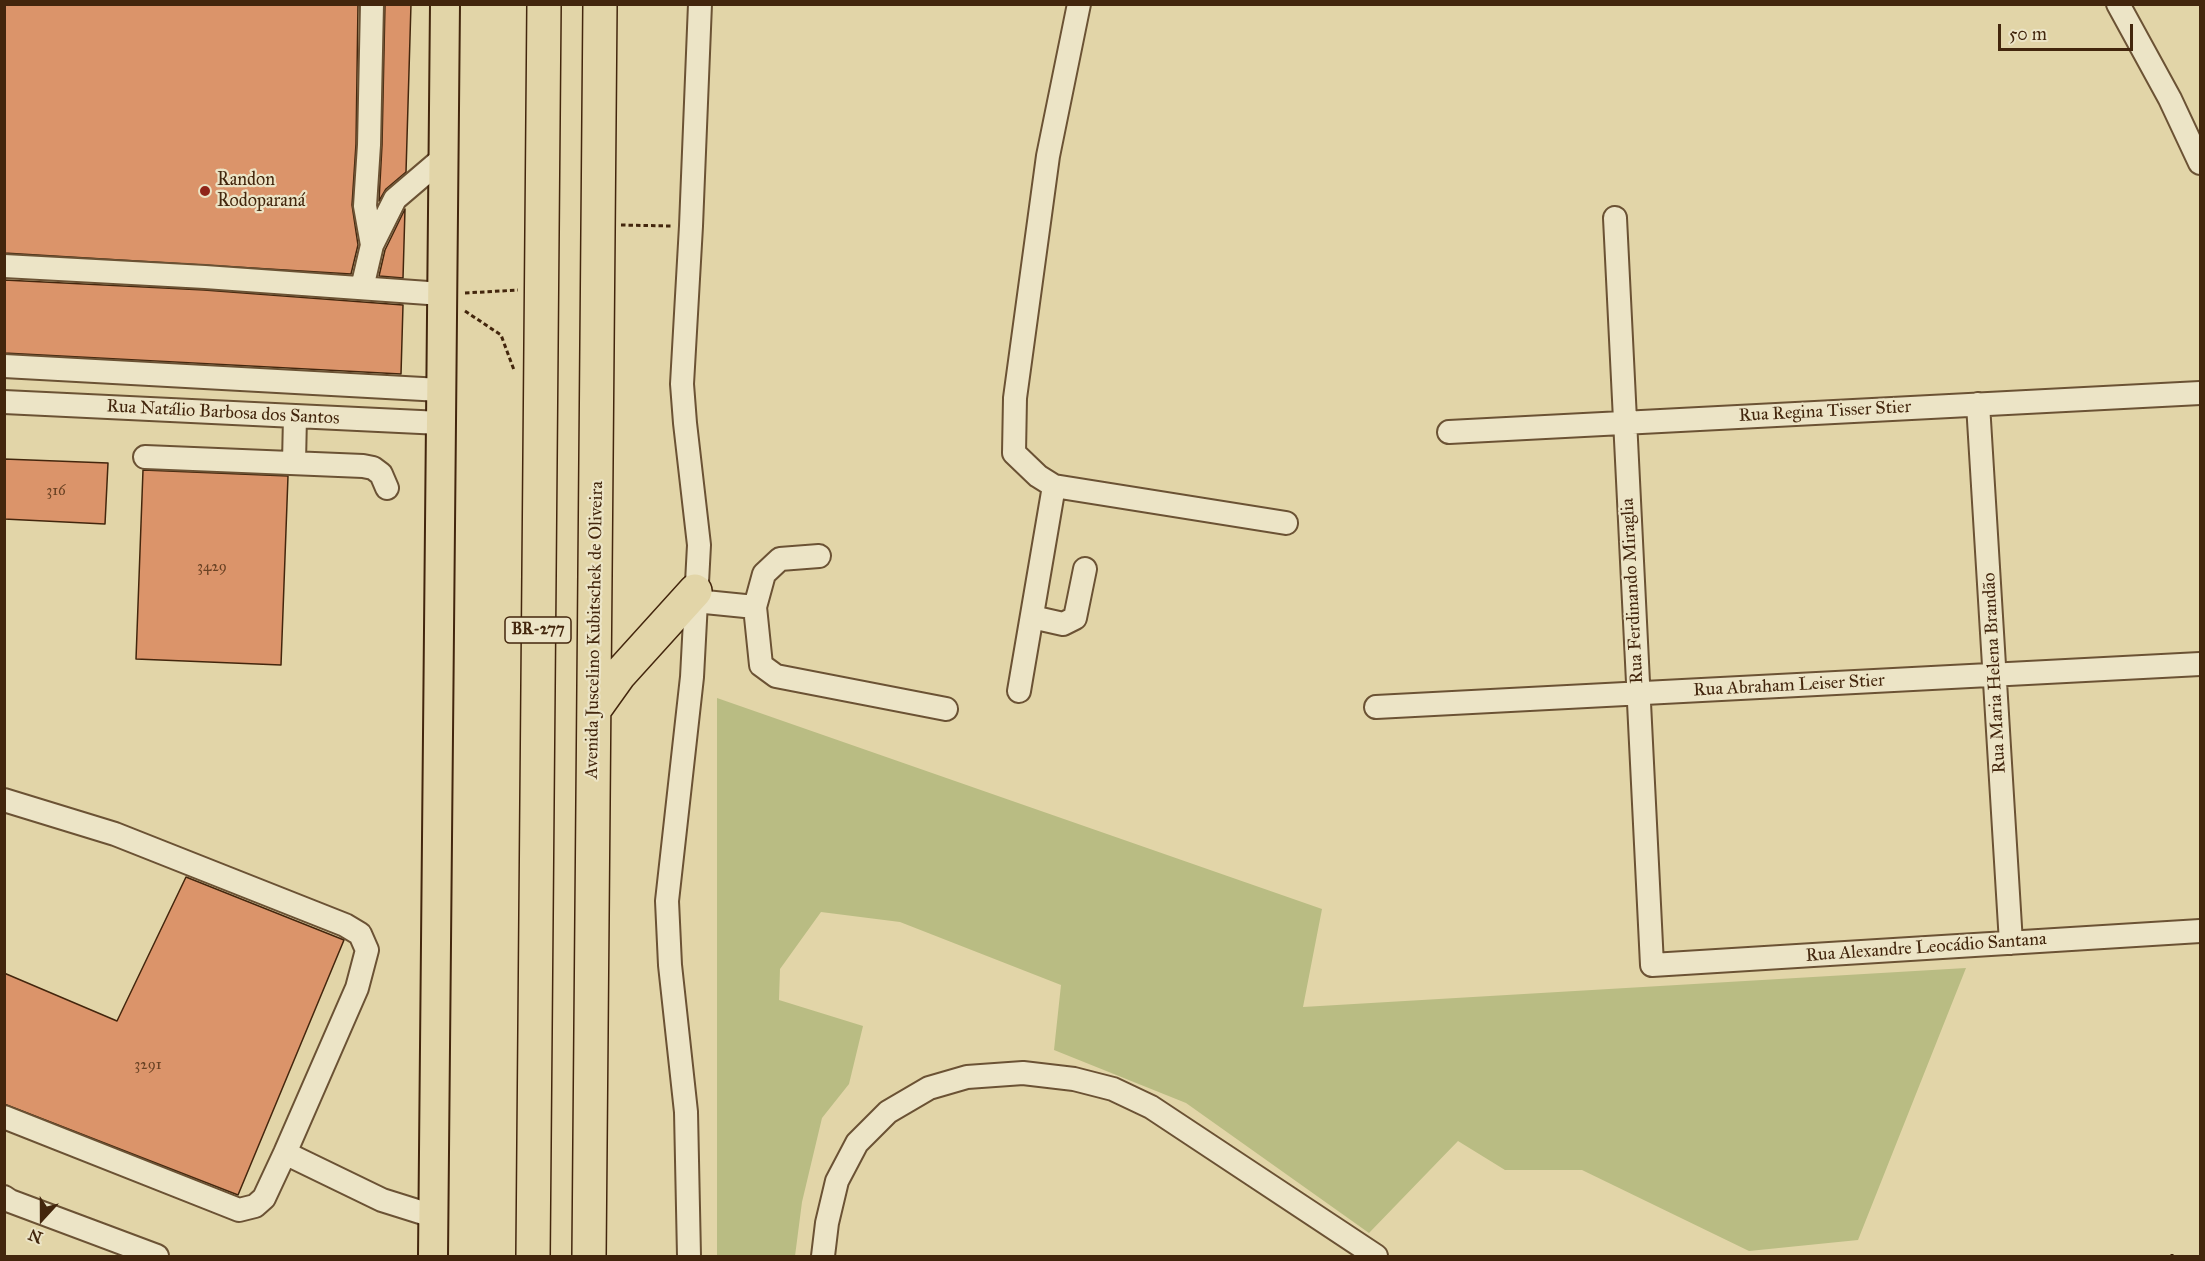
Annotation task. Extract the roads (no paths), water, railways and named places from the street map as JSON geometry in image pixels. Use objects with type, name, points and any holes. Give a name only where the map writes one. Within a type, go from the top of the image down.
[{"type":"highway","name":"BR-277","points":[[533,1257],[544,4]]},
{"type":"highway","name":"Avenida Juscelino Kubitschek de Oliveira","points":[[590,1257],[600,4]]},
{"type":"highway","points":[[594,710],[619,675],[695,596]]},
{"type":"main road","points":[[433,1257],[445,4]]},
{"type":"street","points":[[372,4],[369,146],[365,206],[372,245]]},
{"type":"street","points":[[689,1257],[686,1112],[670,965],[667,901],[692,677],[699,545],[682,384],[700,4]]},
{"type":"street","points":[[1079,4],[1048,156],[1015,399],[1014,453],[1038,476],[1054,486],[1286,523]]},
{"type":"street","points":[[2118,4],[2164,88],[2200,163]]},
{"type":"street","points":[[362,288],[372,245],[395,199],[443,158]]},
{"type":"street","name":"Rua Ferdinando Miraglia","points":[[1615,218],[1652,965]]},
{"type":"street","points":[[4,266],[205,277],[442,294]]},
{"type":"street","points":[[4,366],[441,390]]},
{"type":"street","name":"Rua Regina Tisser Stier","points":[[1449,432],[2200,393]]},
{"type":"street","name":"Rua Natálio Barbosa dos Santos","points":[[4,402],[441,423]]},
{"type":"street","name":"Rua Maria Helena Brandão","points":[[1978,404],[2011,943]]},
{"type":"street","points":[[294,463],[295,416]]},
{"type":"street","points":[[145,457],[373,468],[381,474],[387,488]]},
{"type":"street","points":[[1019,691],[1054,486]]},
{"type":"street","points":[[819,556],[780,559],[764,574],[755,607],[761,665],[776,676],[946,709]]},
{"type":"street","points":[[1032,617],[1063,624],[1075,618],[1085,569]]},
{"type":"street","points":[[695,596],[755,607]]},
{"type":"street","name":"Rua Abraham Leiser Stier","points":[[1377,707],[2200,664]]},
{"type":"street","points":[[4,801],[115,834],[345,925],[360,934],[367,950],[357,988],[285,1153],[264,1198],[255,1206],[239,1210],[4,1117]]},
{"type":"street","name":"Rua Alexandre Leocádio Santana","points":[[1652,965],[2200,931]]},
{"type":"street","points":[[823,1257],[827,1223],[837,1181],[857,1143],[888,1112],[938,1085],[967,1077],[1023,1073],[1074,1079],[1113,1089],[1150,1107],[1376,1257]]},
{"type":"street","points":[[285,1153],[382,1200],[433,1216]]},
{"type":"street","points":[[4,1197],[157,1257]]},
{"type":"place","name":"Randon Rodoparaná","points":[[205,191]]}]
